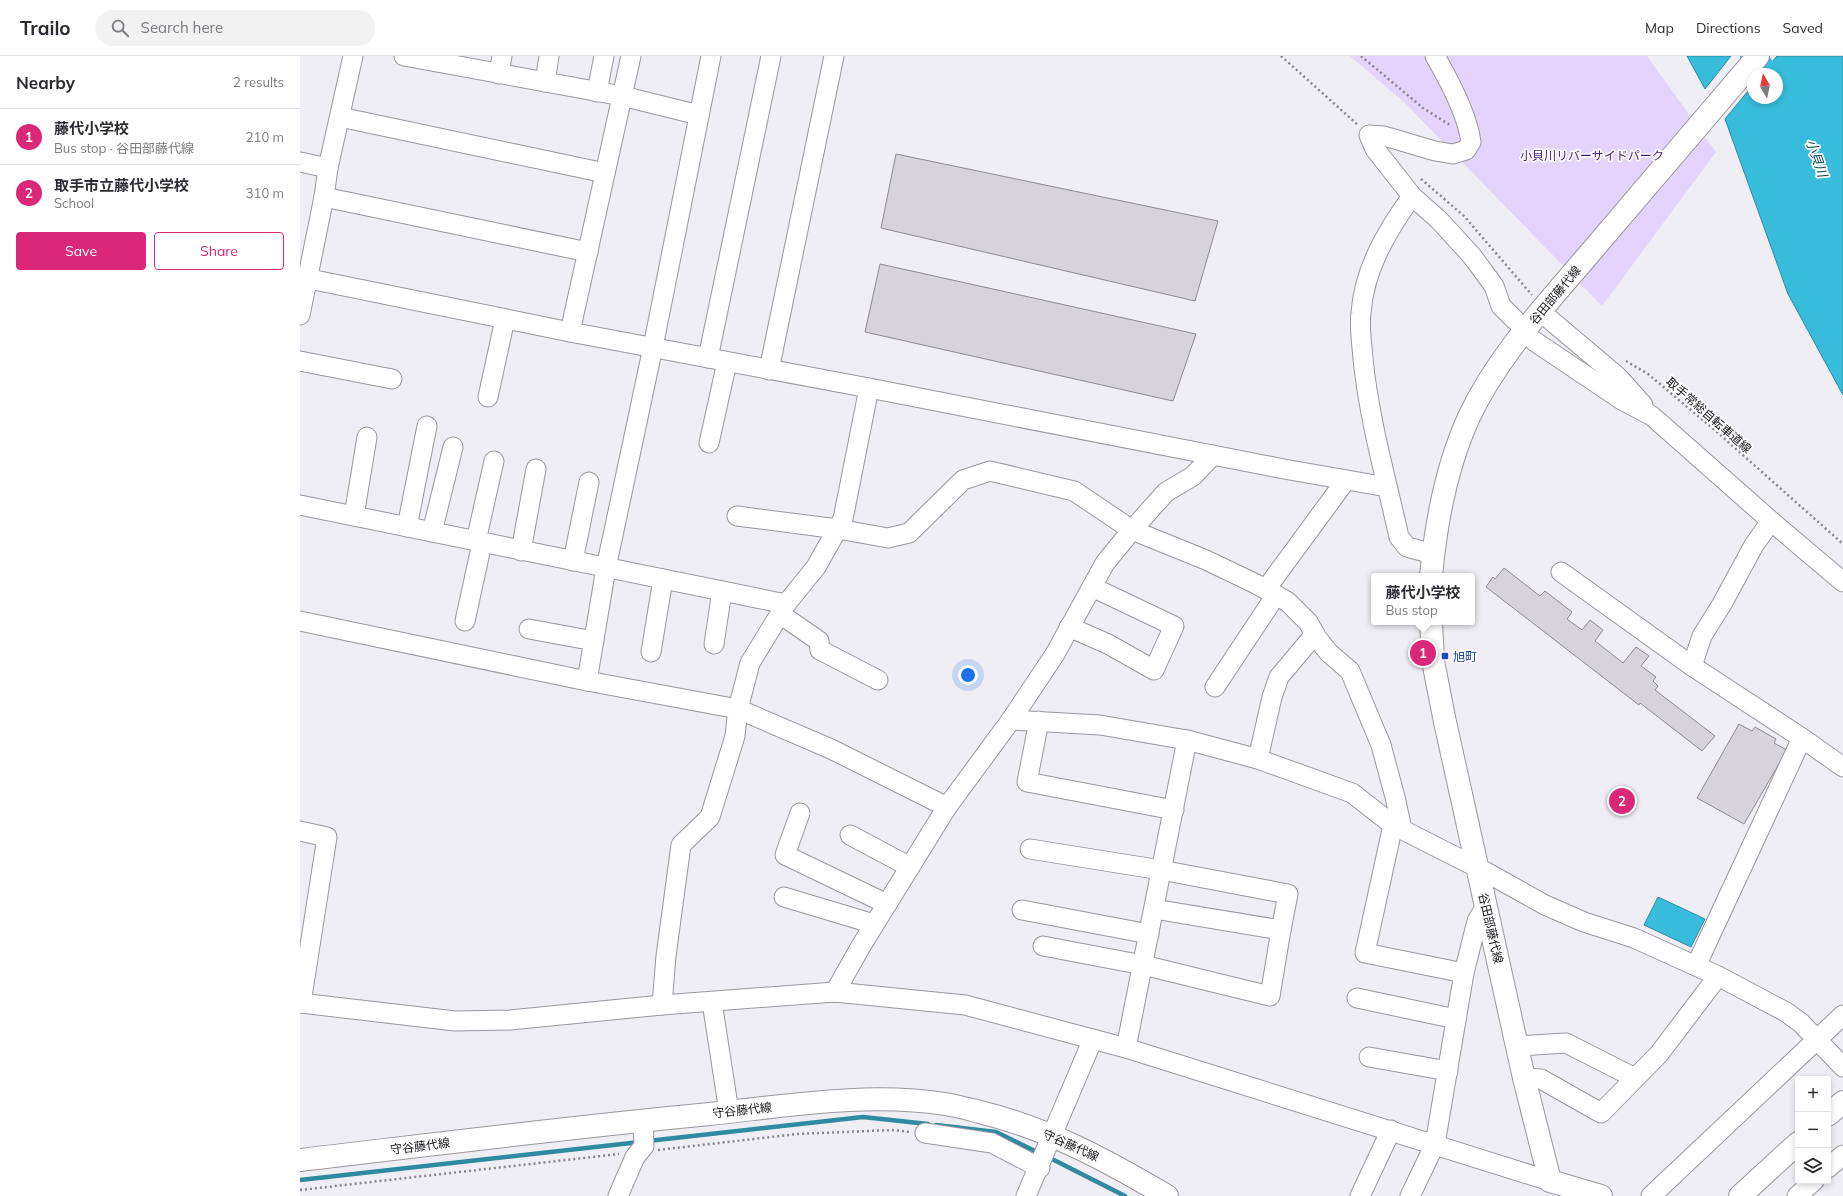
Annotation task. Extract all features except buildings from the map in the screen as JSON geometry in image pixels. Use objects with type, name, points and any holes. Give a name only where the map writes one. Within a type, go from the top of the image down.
[{"type":"main road","name":"谷田部藤代線","points":[[1430,573],[1449,474],[1469,418],[1499,365],[1568,279],[1758,56]]},
{"type":"main road","name":"谷田部藤代線","points":[[1431,625],[1433,661],[1438,687],[1524,1078],[1550,1181]]},
{"type":"main road","name":"守谷藤代線","points":[[300,1160],[643,1120],[881,1098],[946,1104],[1000,1117],[1052,1135],[1108,1161],[1167,1196]]},
{"type":"main road","points":[[1831,1112],[1843,1102]]},
{"type":"main road","points":[[1740,1196],[1795,1146]]},
{"type":"main road","points":[[1550,1181],[1601,1196]]},
{"type":"street","points":[[300,315],[304,278],[324,197],[328,168],[353,56]]},
{"type":"street","points":[[404,56],[500,65],[545,82],[622,96],[699,115]]},
{"type":"street","points":[[545,82],[549,56]]},
{"type":"street","points":[[597,92],[604,56]]},
{"type":"street","points":[[570,332],[630,56]]},
{"type":"street","points":[[587,680],[606,568],[653,347],[711,56]]},
{"type":"street","points":[[708,358],[771,56]]},
{"type":"street","points":[[769,370],[834,56]]},
{"type":"street","points":[[1434,56],[1447,77],[1470,131],[1471,142],[1466,150],[1453,154],[1435,151],[1384,136],[1369,135],[1375,149],[1412,196],[1439,220],[1472,256],[1494,286],[1501,306],[1515,320]]},
{"type":"street","points":[[340,117],[605,173]]},
{"type":"street","points":[[300,162],[328,168]]},
{"type":"street","points":[[1412,196],[1380,244],[1368,277],[1361,313],[1366,384],[1399,537],[1407,547],[1433,554]]},
{"type":"street","points":[[324,197],[588,252]]},
{"type":"street","points":[[304,278],[570,332],[1213,455],[1346,480],[1387,486]]},
{"type":"street","points":[[1541,312],[1618,377],[1652,416],[1843,582]]},
{"type":"street","points":[[488,397],[505,319]]},
{"type":"street","points":[[1534,341],[1622,400],[1652,416]]},
{"type":"street","points":[[300,361],[392,379]]},
{"type":"street","points":[[709,443],[727,362]]},
{"type":"street","points":[[662,1005],[666,956],[681,845],[710,817],[735,736],[738,709],[750,662],[783,609],[816,567],[843,519],[869,388]]},
{"type":"street","points":[[407,526],[426,426]]},
{"type":"street","points":[[354,516],[367,437]]},
{"type":"street","points":[[432,532],[453,447]]},
{"type":"street","points":[[835,992],[874,924],[947,807],[1011,720],[1055,654],[1105,563],[1166,492],[1193,476],[1213,455]]},
{"type":"street","points":[[464,621],[494,461]]},
{"type":"street","points":[[521,551],[536,469]]},
{"type":"street","points":[[737,516],[838,529],[888,538],[909,533],[963,480],[990,470],[1074,491],[1132,530],[1206,560],[1288,602],[1308,622],[1314,634],[1329,653],[1350,670],[1381,745],[1395,797],[1398,827],[1365,953],[1464,973]]},
{"type":"street","points":[[1215,687],[1271,592],[1346,480]]},
{"type":"street","points":[[574,561],[589,482]]},
{"type":"street","points":[[300,505],[722,591],[783,609],[819,641],[820,650],[878,680]]},
{"type":"street","points":[[1692,666],[1702,636],[1722,604],[1754,546],[1771,521]]},
{"type":"street","points":[[1561,572],[1692,666],[1802,738],[1843,767]]},
{"type":"street","points":[[651,652],[663,579]]},
{"type":"street","points":[[1069,627],[1108,644],[1154,670],[1174,626],[1092,586]]},
{"type":"street","points":[[714,644],[722,591]]},
{"type":"street","points":[[300,621],[587,680],[738,709],[831,749],[947,807]]},
{"type":"street","points":[[529,629],[594,641]]},
{"type":"street","points":[[1258,759],[1272,697],[1279,677],[1314,634]]},
{"type":"street","points":[[1011,720],[1100,724],[1187,740],[1258,759],[1352,793],[1398,827],[1477,867],[1545,905],[1584,922],[1634,938],[1718,976],[1786,1012],[1801,1023],[1843,1067]]},
{"type":"street","points":[[1039,721],[1027,782],[1174,810]]},
{"type":"street","points":[[1696,966],[1802,738]]},
{"type":"street","points":[[1126,1048],[1187,740]]},
{"type":"street","points":[[800,813],[785,855],[887,904]]},
{"type":"street","points":[[300,831],[327,837],[300,1003],[455,1021],[510,1020],[662,1005],[835,992],[965,1005],[1126,1048],[1550,1181]]},
{"type":"street","points":[[850,835],[910,867]]},
{"type":"street","points":[[1030,849],[1161,870],[1288,894],[1270,996],[1143,965],[1043,946]]},
{"type":"street","points":[[784,897],[874,924]]},
{"type":"street","points":[[1410,1196],[1435,1144],[1464,973],[1477,921],[1486,906]]},
{"type":"street","points":[[1154,909],[1281,930]]},
{"type":"street","points":[[1022,910],[1149,934]]},
{"type":"street","points":[[1524,1078],[1541,1079],[1601,1113],[1659,1054],[1718,976]]},
{"type":"street","points":[[1358,998],[1456,1019]]},
{"type":"street","points":[[712,1002],[729,1112]]},
{"type":"street","points":[[1651,1196],[1843,1015]]},
{"type":"street","points":[[1026,1196],[1040,1168],[1052,1135],[1093,1039]]},
{"type":"street","points":[[1518,1046],[1566,1043],[1636,1078]]},
{"type":"street","points":[[1369,1058],[1448,1071]]},
{"type":"street","points":[[618,1196],[635,1157],[644,1146],[643,1120]]},
{"type":"street","points":[[1360,1196],[1391,1130]]},
{"type":"street","points":[[925,1133],[992,1143],[1040,1168]]},
{"type":"street","points":[[1831,1165],[1843,1155]]},
{"type":"street","points":[[1797,1196],[1811,1184]]},
{"type":"path","points":[[1361,56],[1423,108],[1446,124],[1470,131]]},
{"type":"path","name":"取手常総自転車道線","points":[[1622,358],[1648,374],[1717,432],[1843,544]]},
{"type":"path","points":[[300,1190],[797,1134],[892,1130],[925,1133]]},
{"type":"green space","name":"小貝川リバーサイドパーク","points":[[1350,56],[1647,56],[1716,152],[1602,306],[1405,103]]},
{"type":"water","points":[[1687,56],[1731,56],[1705,89]]},
{"type":"water","points":[[1777,56],[1843,56],[1843,395],[1788,294],[1725,119],[1747,92],[1747,104],[1783,104],[1783,68],[1767,68]]},
{"type":"water","points":[[1658,897],[1705,919],[1691,947],[1644,925]]},
{"type":"waterway","name":"小貝川","points":[[1753,56],[1762,68]]},
{"type":"waterway","points":[[648,1141],[863,1117],[928,1124]]},
{"type":"waterway","points":[[936,1125],[996,1132],[1039,1153]]},
{"type":"waterway","points":[[300,1180],[640,1142]]},
{"type":"waterway","points":[[1048,1157],[1125,1196]]},
{"type":"place","name":"藤代小学校","points":[[1423,653]]},
{"type":"place","name":"旭町","points":[[1445,656]]},
{"type":"place","name":"取手市立藤代小学校","points":[[1622,801]]}]
